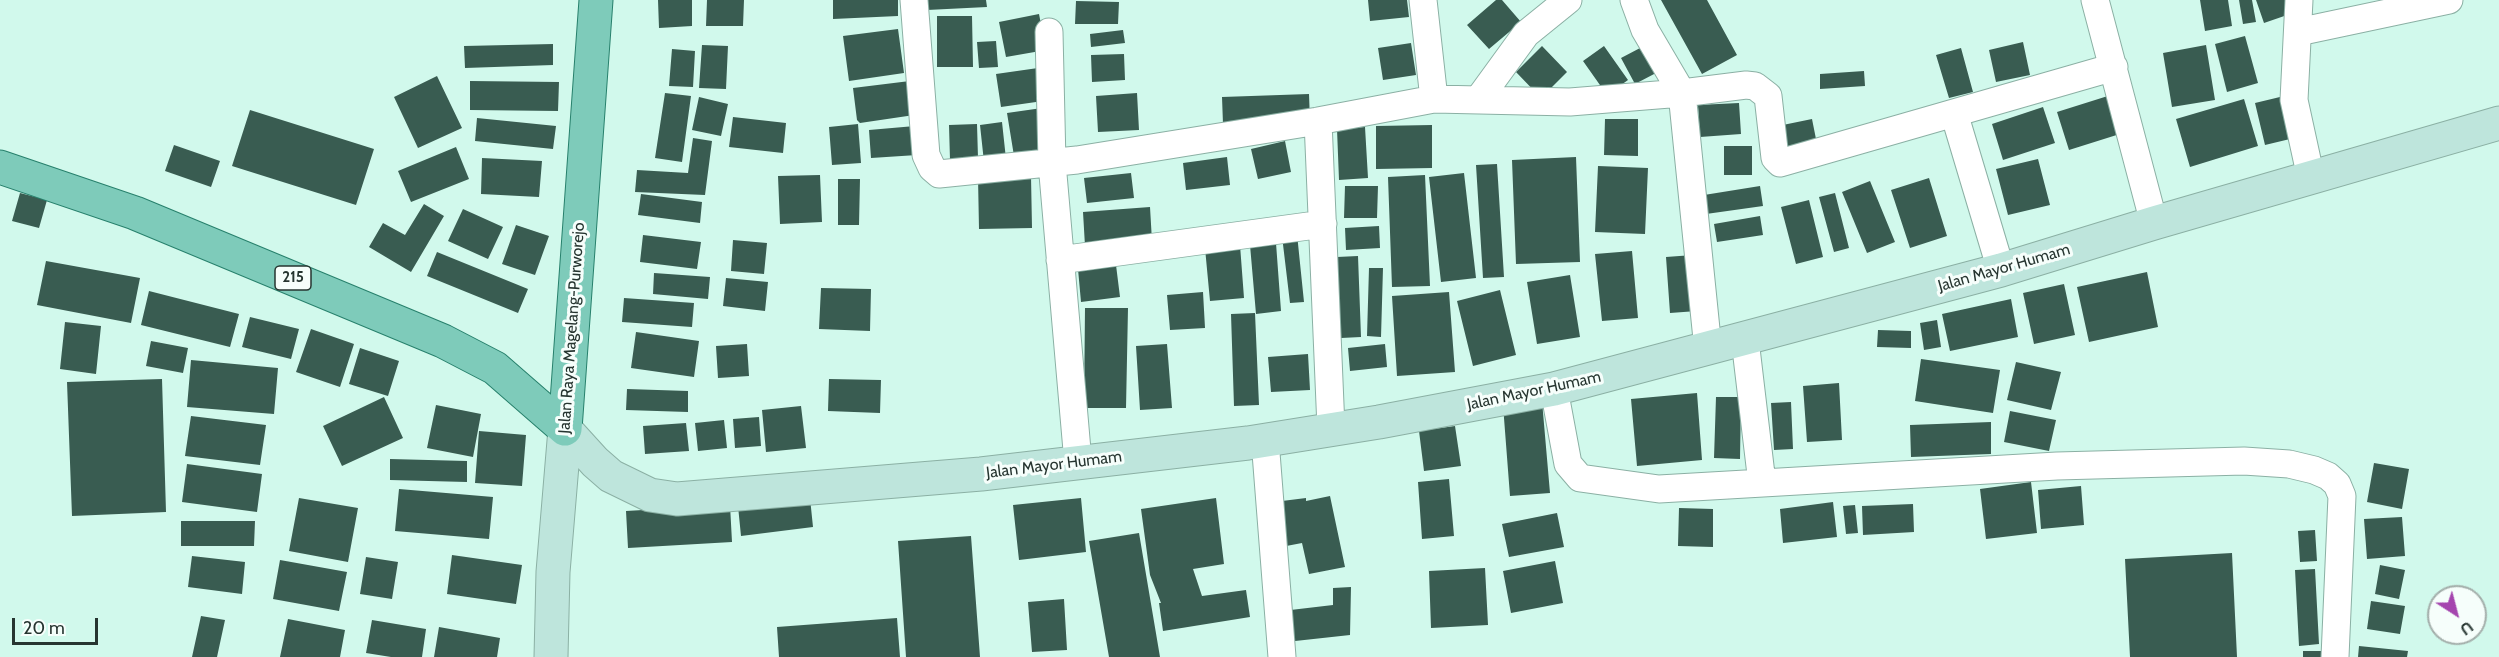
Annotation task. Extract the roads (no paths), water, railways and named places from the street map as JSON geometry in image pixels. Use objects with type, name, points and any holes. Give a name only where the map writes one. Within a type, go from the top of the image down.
[{"type":"main road","name":"Jalan Raya Magelang-Purworejo","points":[[552,657],[553,572],[596,0]]},
{"type":"main road","name":"Jalan Mayor Humam","points":[[565,429],[611,476],[650,495],[677,499],[981,474],[1265,440],[1379,422],[1554,389],[1745,340],[2001,270],[2499,123]]},
{"type":"main road","name":"215","points":[[0,167],[135,213],[443,341],[495,368],[565,429]]},
{"type":"street","points":[[914,0],[926,155],[932,168],[939,174],[1052,163],[1318,121],[1434,99],[1570,102],[1683,93],[1746,85],[1764,91],[1768,96],[1775,158],[1780,163],[2114,67]]},
{"type":"street","points":[[1423,0],[1434,99]]},
{"type":"street","points":[[1478,99],[1526,34],[1568,0]]},
{"type":"street","points":[[1635,0],[1645,30],[1683,93],[1708,349]]},
{"type":"street","points":[[2096,0],[2154,223]]},
{"type":"street","points":[[2299,0],[2294,100],[2311,178]]},
{"type":"street","points":[[2298,32],[2449,0]]},
{"type":"street","points":[[1049,32],[1052,163],[1078,462]]},
{"type":"street","points":[[1954,113],[2001,270]]},
{"type":"street","points":[[1318,121],[1331,428]]},
{"type":"street","points":[[1060,260],[1323,224]]},
{"type":"street","points":[[1745,340],[1762,483]]},
{"type":"street","points":[[1554,389],[1568,464],[1580,478],[1659,489],[2057,466],[2209,462],[2289,464],[2314,470],[2328,476],[2337,484],[2342,496],[2335,657]]},
{"type":"street","points":[[1265,440],[1282,657]]}]
